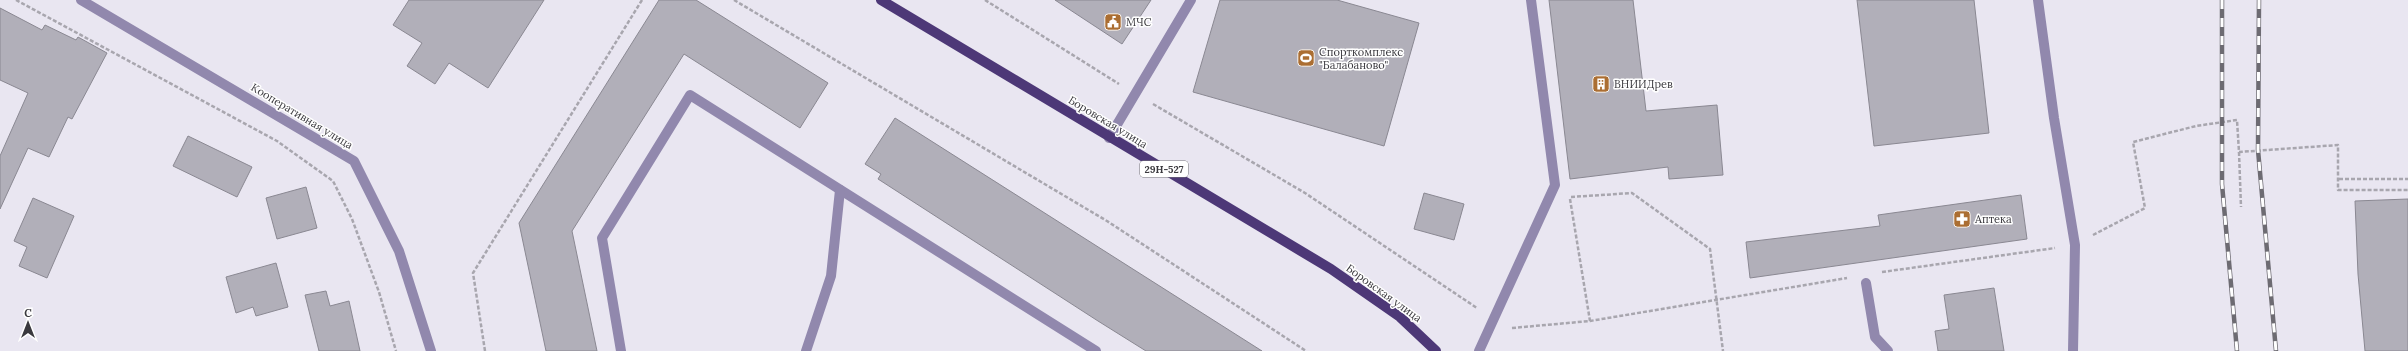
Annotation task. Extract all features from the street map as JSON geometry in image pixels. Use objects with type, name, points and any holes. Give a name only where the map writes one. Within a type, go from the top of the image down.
[{"type":"main road","name":"Боровская улица","points":[[881,0],[1109,138],[1330,269],[1400,317],[1436,351]]},
{"type":"street","name":"Кооперативная улица","points":[[81,0],[354,160],[399,251],[431,351]]},
{"type":"street","points":[[1109,138],[1191,0]]},
{"type":"street","points":[[1479,351],[1555,185],[1531,0]]},
{"type":"street","points":[[2038,0],[2054,118],[2075,245],[2074,351]]},
{"type":"street","points":[[621,351],[602,238],[690,95],[1096,351]]},
{"type":"street","points":[[806,351],[831,276],[840,190]]},
{"type":"street","points":[[1866,283],[1875,337],[1888,351]]},
{"type":"path","points":[[16,0],[277,141],[333,181],[352,219],[379,292],[396,351]]},
{"type":"path","points":[[485,351],[473,273],[642,0]]},
{"type":"path","points":[[734,0],[1107,221],[1306,351]]},
{"type":"path","points":[[985,0],[1059,48],[1305,193],[1507,328],[1590,321],[1850,277]]},
{"type":"path","points":[[1881,272],[2075,245],[2145,208],[2133,142],[2196,126],[2237,120],[2241,207]]},
{"type":"path","points":[[2239,152],[2338,145],[2338,190],[2408,190]]},
{"type":"path","points":[[2339,179],[2408,179]]},
{"type":"path","points":[[1555,185],[1570,198],[1590,321]]},
{"type":"path","points":[[1570,198],[1632,193],[1710,249],[1718,300],[1723,351]]},
{"type":"building","points":[[409,0],[544,0],[488,88],[449,63],[435,84],[407,66],[422,43],[393,25]]},
{"type":"building","points":[[659,0],[696,0],[828,83],[800,128],[684,54],[572,231],[597,351],[546,351],[519,223]]},
{"type":"building","name":"МЧС","points":[[1055,0],[1151,0],[1122,44]]},
{"type":"building","name":"Спорткомплекс \"Балабаново\"","points":[[1220,0],[1337,0],[1419,23],[1384,146],[1193,92]]},
{"type":"building","name":"ВНИИДрев","points":[[1549,0],[1633,0],[1646,111],[1717,105],[1723,175],[1669,179],[1668,167],[1570,179]]},
{"type":"building","points":[[1857,0],[1974,0],[1989,133],[1874,146]]},
{"type":"building","points":[[0,8],[42,30],[45,25],[76,40],[78,37],[107,53],[72,119],[68,117],[49,157],[28,148],[0,209],[0,156],[28,93],[0,80]]},
{"type":"building","points":[[895,118],[1262,351],[1146,351],[1098,321],[878,179],[881,174],[865,164]]},
{"type":"building","points":[[188,136],[252,167],[237,197],[173,166]]},
{"type":"building","points":[[306,187],[317,228],[277,239],[266,198]]},
{"type":"building","points":[[1424,193],[1464,204],[1454,240],[1414,229]]},
{"type":"building","points":[[2021,195],[2027,239],[1750,278],[1746,242],[1880,226],[1878,215]]},
{"type":"building","points":[[33,198],[74,216],[47,278],[19,266],[27,247],[14,241]]},
{"type":"building","points":[[2408,199],[2408,351],[2365,351],[2358,274],[2355,201]]},
{"type":"building","points":[[276,263],[288,307],[256,316],[253,307],[236,313],[226,277]]},
{"type":"building","points":[[1994,288],[2004,351],[1938,351],[1935,331],[1949,329],[1944,295]]},
{"type":"building","points":[[326,291],[330,306],[349,301],[360,351],[319,351],[305,295]]},
{"type":"railway","points":[[2222,0],[2222,184],[2237,351]]},
{"type":"railway","points":[[2259,0],[2258,150],[2276,351]]},
{"type":"place","name":"МЧС","points":[[1113,22]]},
{"type":"place","name":"Спорткомплекс \"Балабаново\"","points":[[1306,58]]},
{"type":"place","name":"ВНИИДрев","points":[[1601,84]]},
{"type":"place","name":"Аптека","points":[[1962,219]]}]
